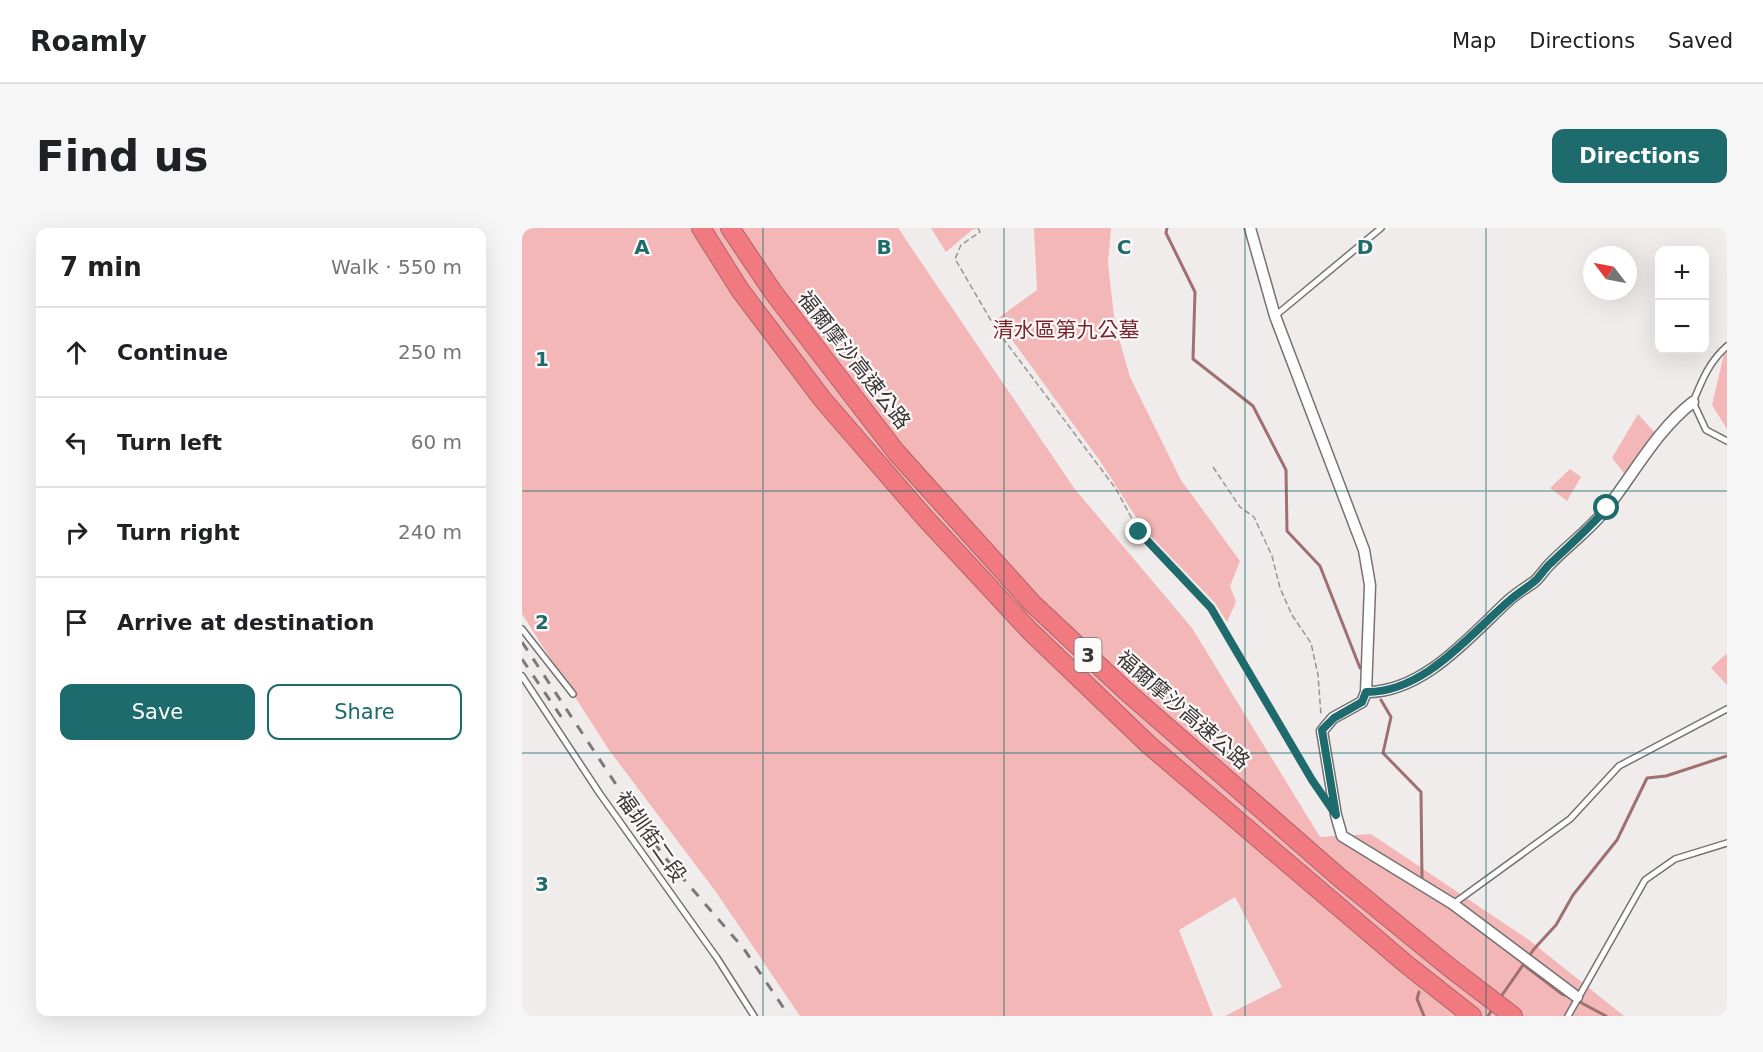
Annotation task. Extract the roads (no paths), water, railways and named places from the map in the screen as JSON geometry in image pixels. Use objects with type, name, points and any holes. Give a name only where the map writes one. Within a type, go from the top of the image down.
[{"type":"highway","name":"3","points":[[701,228],[740,290],[823,400],[926,519],[1030,631],[1149,745],[1314,887],[1472,1016]]},
{"type":"highway","name":"福爾摩沙高速公路","points":[[730,228],[773,292],[896,452],[1032,603],[1126,691],[1340,878],[1513,1016]]},
{"type":"street","points":[[1250,228],[1275,316],[1364,550],[1370,585],[1366,692],[1362,702],[1334,718],[1322,730],[1336,815],[1342,836],[1453,904],[1577,998]]},
{"type":"street","points":[[1366,692],[1383,692],[1405,684],[1456,652],[1587,531],[1607,508],[1674,417],[1693,402]]},
{"type":"lane","points":[[1275,316],[1381,228]]},
{"type":"lane","points":[[1727,346],[1714,357],[1693,402],[1706,430],[1727,441]]},
{"type":"lane","points":[[522,629],[573,694]]},
{"type":"lane","name":"福圳街二段","points":[[522,676],[600,794],[717,958],[754,1016]]},
{"type":"lane","points":[[1453,904],[1570,819],[1619,766],[1727,709]]},
{"type":"lane","points":[[1568,1016],[1645,880],[1675,859],[1727,843]]},
{"type":"waterway","points":[[1167,228],[1166,233],[1195,292],[1193,359],[1253,406],[1286,470],[1287,531],[1320,566],[1360,668]]},
{"type":"waterway","points":[[1381,700],[1391,717],[1383,753],[1421,792],[1422,880]]},
{"type":"waterway","points":[[1500,998],[1534,949],[1556,925],[1573,895],[1617,840],[1647,778],[1666,776],[1727,756]]},
{"type":"waterway","points":[[1524,965],[1562,994],[1570,997]]},
{"type":"waterway","points":[[1419,992],[1417,999],[1424,1016]]},
{"type":"waterway","points":[[1576,1000],[1606,1016]]},
{"type":"waterway","points":[[1488,1016],[1493,1008]]},
{"type":"railway","points":[[522,642],[662,854],[744,949],[789,1016]]},
{"type":"railway","points":[[522,659],[564,721]]},
{"type":"park label","name":"清水區第九公墓","points":[[1066,330]]}]
